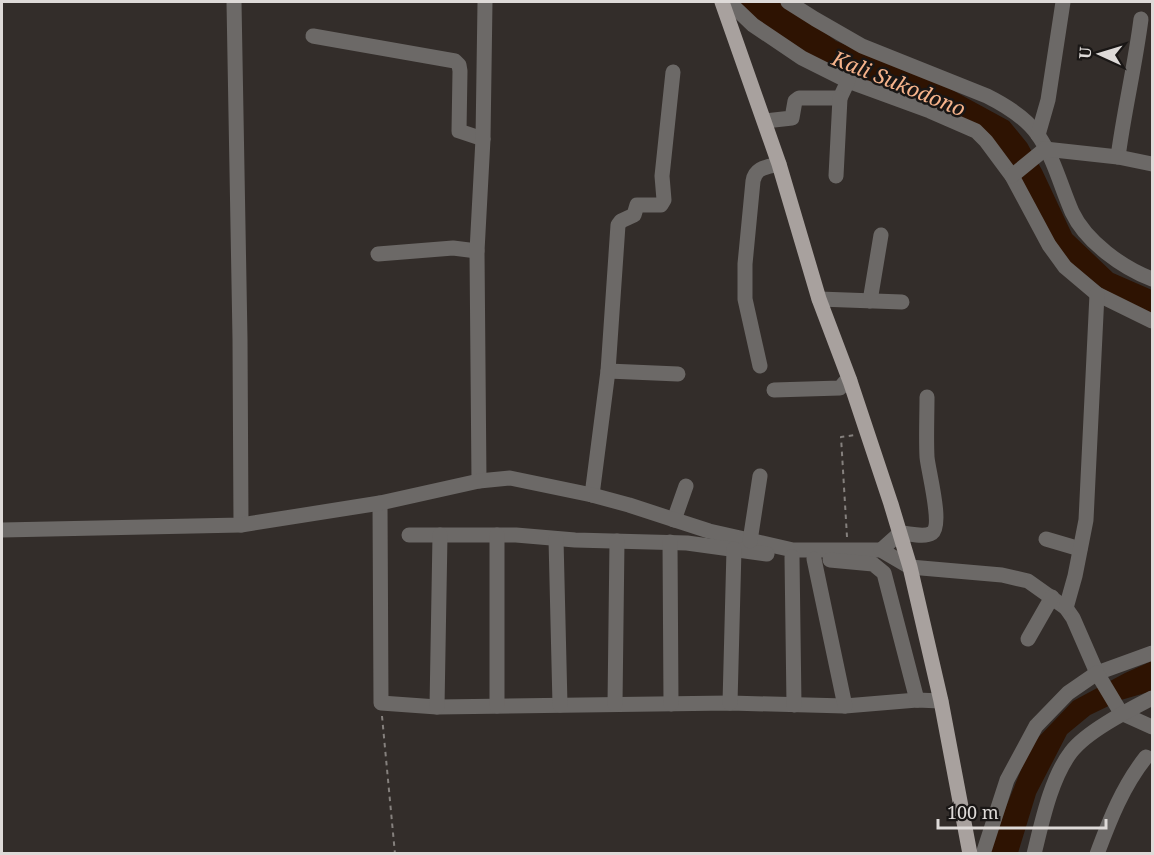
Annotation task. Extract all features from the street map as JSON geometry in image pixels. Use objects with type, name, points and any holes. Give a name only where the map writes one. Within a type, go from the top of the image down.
[{"type":"main road","points":[[722,2],[765,121],[819,299],[850,381],[910,567],[940,701],[970,854]]},
{"type":"street","points":[[234,2],[241,525]]},
{"type":"street","points":[[479,481],[477,251],[483,139],[484,2]]},
{"type":"street","points":[[729,2],[753,25],[802,58],[848,81],[930,111],[976,132],[1013,175],[1050,245],[1065,267],[1097,294],[1152,321]]},
{"type":"street","points":[[788,2],[862,46],[968,88],[1004,105],[1020,117],[1060,180],[1073,214],[1085,232],[1098,247],[1152,279]]},
{"type":"street","points":[[1013,175],[1040,146],[1063,2]]},
{"type":"street","points":[[1118,157],[1124,112],[1135,67],[1141,19]]},
{"type":"street","points":[[313,36],[455,61],[460,71],[459,131],[483,139]]},
{"type":"street","points":[[592,495],[608,371],[618,225],[621,221],[634,215],[638,205],[663,203],[662,176],[674,72]]},
{"type":"street","points":[[836,176],[840,98],[848,81]]},
{"type":"street","points":[[765,121],[790,119],[793,116],[795,101],[799,98],[840,98]]},
{"type":"street","points":[[1040,146],[1152,164]]},
{"type":"street","points":[[760,366],[745,299],[753,181],[758,170],[779,164]]},
{"type":"street","points":[[870,301],[881,236]]},
{"type":"street","points":[[378,254],[453,248],[477,251]]},
{"type":"street","points":[[1066,608],[1086,520],[1097,294]]},
{"type":"street","points":[[819,299],[902,302]]},
{"type":"street","points":[[608,371],[678,374]]},
{"type":"street","points":[[774,390],[840,388],[845,382],[850,381]]},
{"type":"street","points":[[409,535],[497,535],[687,543],[814,559],[876,555],[900,533],[927,535],[936,527],[934,492],[927,458],[927,397]]},
{"type":"street","points":[[750,541],[760,476]]},
{"type":"street","points":[[2,530],[241,525],[380,503],[479,481],[510,478],[592,495],[709,531],[793,550],[876,555],[910,567],[1002,575],[1028,581],[1066,608],[1073,618],[1098,675],[1119,710],[1152,727]]},
{"type":"street","points":[[674,520],[686,486]]},
{"type":"street","points":[[380,503],[381,703],[436,706],[730,703],[844,706],[917,700],[940,701]]},
{"type":"street","points":[[436,706],[440,535]]},
{"type":"street","points":[[497,535],[497,706]]},
{"type":"street","points":[[556,538],[560,705]]},
{"type":"street","points":[[1046,539],[1080,549]]},
{"type":"street","points":[[615,704],[617,541]]},
{"type":"street","points":[[670,542],[671,704]]},
{"type":"street","points":[[730,703],[734,549]]},
{"type":"street","points":[[876,555],[880,568],[887,578],[917,700]]},
{"type":"street","points":[[792,557],[794,705]]},
{"type":"street","points":[[814,559],[844,706]]},
{"type":"street","points":[[1028,639],[1052,597]]},
{"type":"street","points":[[983,854],[1006,780],[1036,726],[1068,693],[1098,675],[1152,653]]},
{"type":"street","points":[[1034,854],[1043,818],[1059,775],[1071,752],[1119,710],[1152,698]]},
{"type":"street","points":[[1097,854],[1111,815],[1133,774],[1146,757]]},
{"type":"path","points":[[841,437],[848,552]]},
{"type":"path","points":[[381,703],[395,854]]},
{"type":"water","name":"Kali Sukodono","points":[[732,2],[784,2],[836,41],[943,85],[1009,121],[1027,143],[1072,234],[1113,273],[1152,290],[1152,317],[1108,293],[1063,257],[992,143],[900,95],[827,64],[796,48]]},
{"type":"water","points":[[1152,661],[1152,691],[1121,700],[1090,715],[1067,734],[1036,794],[1018,853],[987,854],[1031,745],[1073,701]]}]
